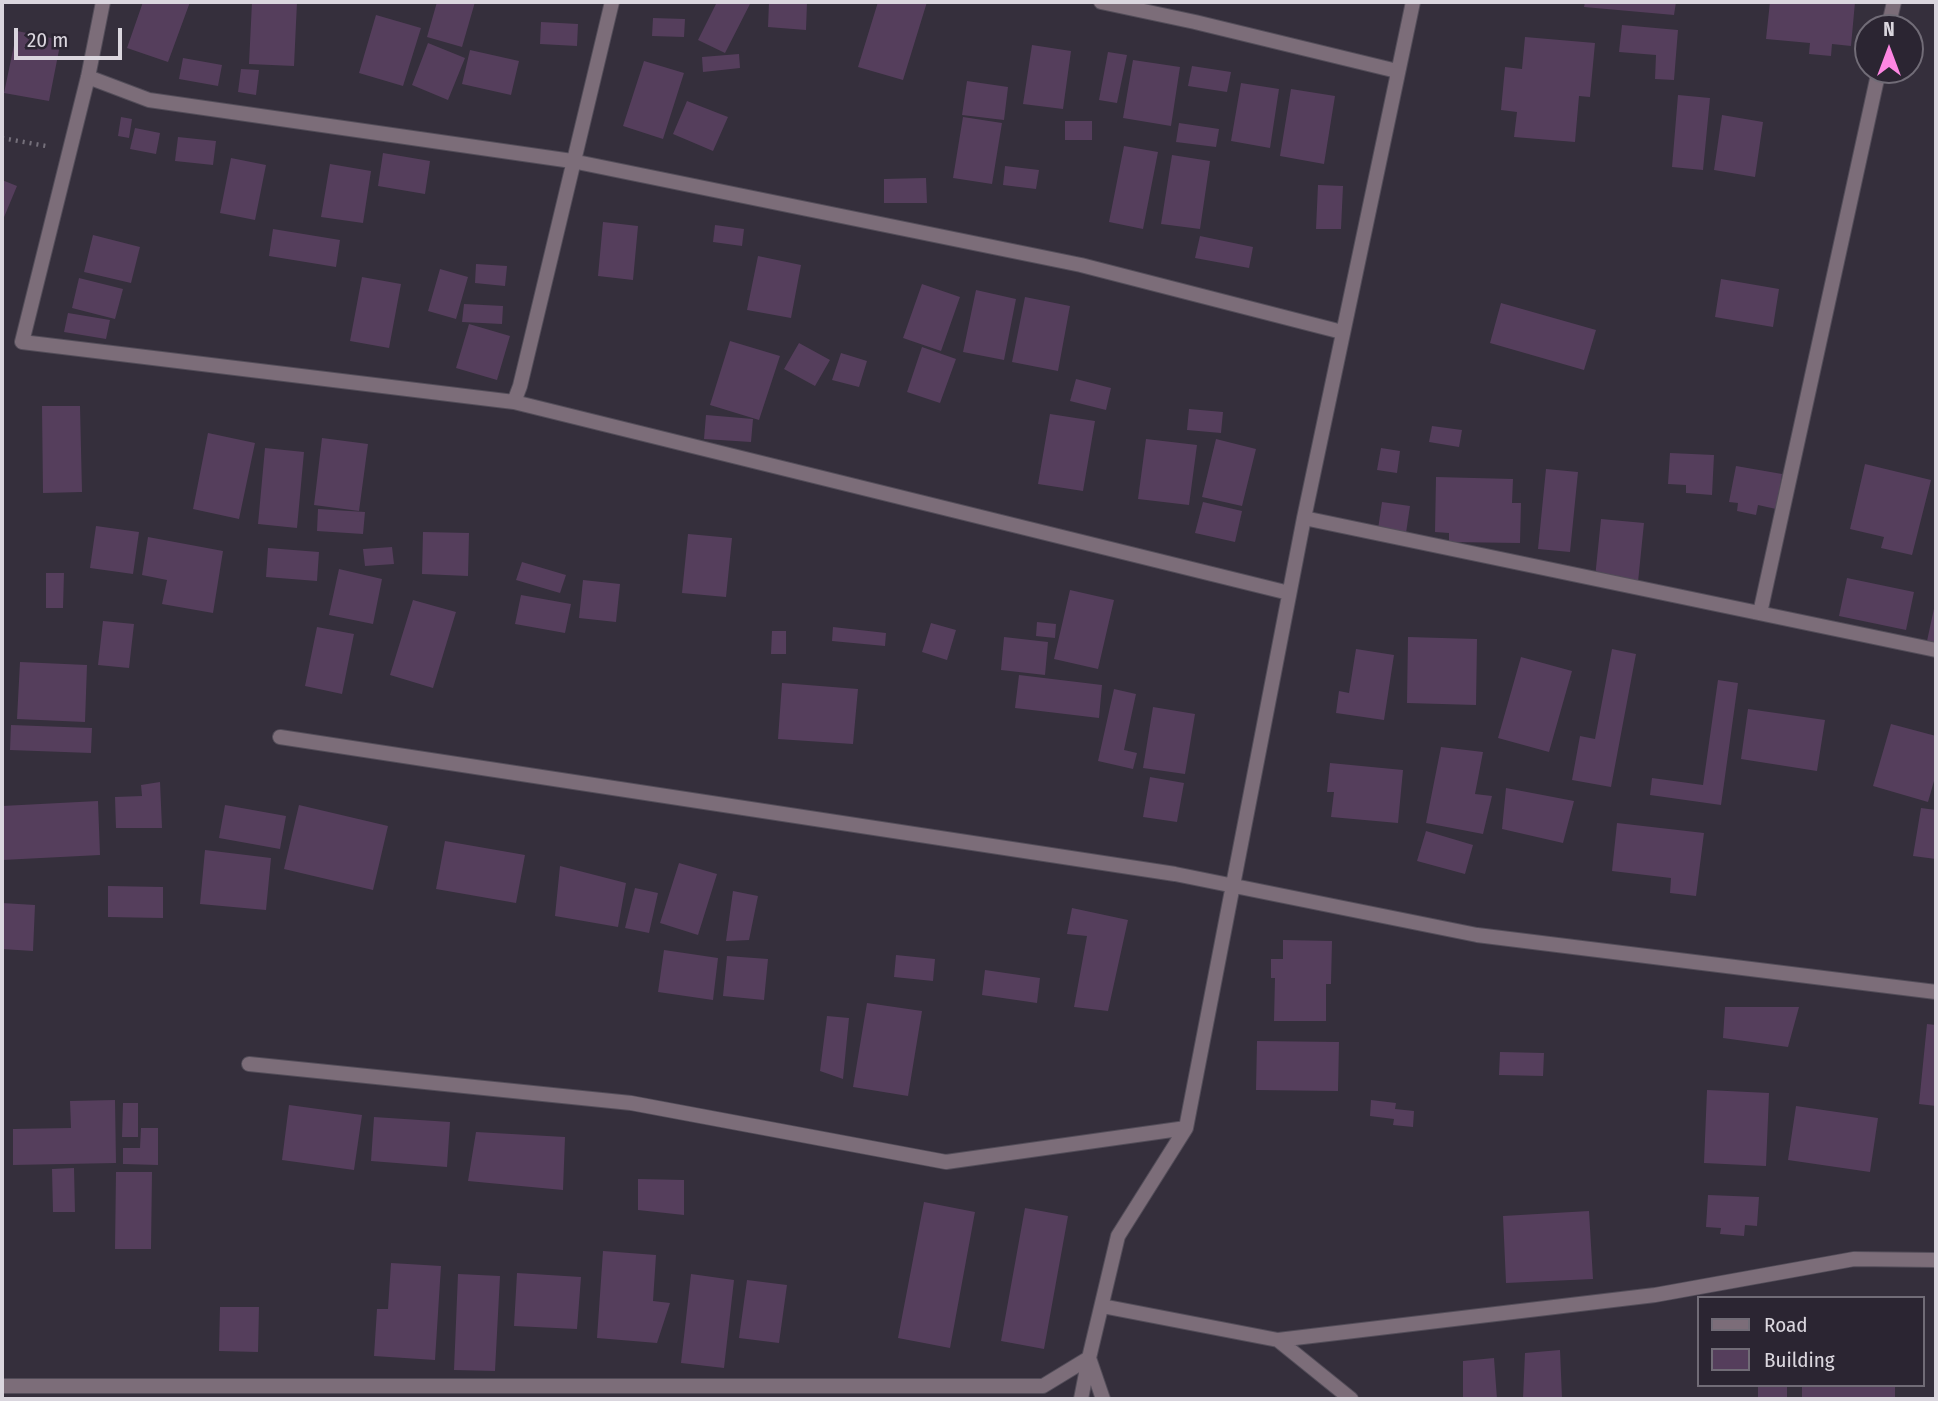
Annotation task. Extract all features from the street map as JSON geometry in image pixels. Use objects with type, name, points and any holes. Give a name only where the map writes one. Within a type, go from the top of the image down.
[{"type":"street","points":[[103,2],[88,78],[22,342],[514,402],[1289,593]]},
{"type":"street","points":[[514,402],[612,2]]},
{"type":"street","points":[[1101,2],[1397,71]]},
{"type":"street","points":[[1082,1399],[1118,1236],[1186,1128],[1304,518],[1413,2]]},
{"type":"street","points":[[88,78],[149,100],[572,161],[1081,265],[1342,332]]},
{"type":"street","points":[[1760,613],[1876,84]]},
{"type":"street","points":[[1304,518],[1936,650]]},
{"type":"street","points":[[280,737],[1134,868],[1477,935],[1936,992]]},
{"type":"street","points":[[249,1064],[631,1103],[946,1162],[1186,1128]]},
{"type":"street","points":[[1102,1306],[1278,1340],[1654,1295],[1854,1259],[1936,1260]]},
{"type":"street","points":[[1278,1340],[1351,1399]]},
{"type":"street","points":[[2,1386],[1043,1386],[1089,1358]]},
{"type":"street","points":[[1089,1358],[1103,1399]]},
{"type":"path","points":[[2,138],[70,150]]},
{"type":"building","points":[[143,2],[190,2],[168,62],[127,48]]},
{"type":"building","points":[[252,2],[297,2],[294,66],[249,64]]},
{"type":"building","points":[[437,2],[475,2],[462,47],[427,37]]},
{"type":"building","points":[[717,2],[751,2],[725,53],[698,40]]},
{"type":"building","points":[[769,2],[807,2],[806,30],[768,27]]},
{"type":"building","points":[[878,2],[927,2],[903,80],[858,67]]},
{"type":"building","points":[[1585,2],[1676,2],[1674,15],[1584,7]]},
{"type":"building","points":[[1770,2],[1855,2],[1851,46],[1832,44],[1831,56],[1809,54],[1810,43],[1766,39]]},
{"type":"building","points":[[376,15],[421,28],[403,86],[359,73]]},
{"type":"building","points":[[653,18],[685,19],[684,37],[652,36]]},
{"type":"building","points":[[541,22],[578,24],[577,46],[540,44]]},
{"type":"building","points":[[1622,25],[1678,30],[1674,80],[1655,79],[1656,55],[1619,52]]},
{"type":"building","points":[[17,31],[61,40],[49,101],[4,93]]},
{"type":"building","points":[[1525,37],[1595,43],[1590,97],[1579,96],[1575,142],[1514,137],[1517,112],[1501,110],[1505,67],[1522,69]]},
{"type":"building","points":[[428,43],[465,58],[448,100],[412,85]]},
{"type":"building","points":[[1032,45],[1071,51],[1063,109],[1023,104]]},
{"type":"building","points":[[470,50],[519,61],[511,95],[462,84]]},
{"type":"building","points":[[1108,52],[1127,55],[1117,103],[1099,100]]},
{"type":"building","points":[[739,54],[740,68],[703,72],[702,57]]},
{"type":"building","points":[[183,58],[222,65],[218,86],[179,79]]},
{"type":"building","points":[[1133,60],[1180,67],[1171,126],[1123,118]]},
{"type":"building","points":[[644,61],[684,73],[663,139],[623,126]]},
{"type":"building","points":[[1192,66],[1231,72],[1227,92],[1188,86]]},
{"type":"building","points":[[241,69],[259,70],[256,95],[238,92]]},
{"type":"building","points":[[967,81],[1008,87],[1004,120],[962,115]]},
{"type":"building","points":[[1241,83],[1279,89],[1270,148],[1231,141]]},
{"type":"building","points":[[1291,89],[1335,96],[1324,164],[1280,156]]},
{"type":"building","points":[[1678,95],[1710,98],[1703,170],[1672,167]]},
{"type":"building","points":[[687,101],[728,117],[713,151],[673,134]]},
{"type":"building","points":[[1722,115],[1763,122],[1755,177],[1714,170]]},
{"type":"building","points":[[121,117],[132,119],[129,138],[118,136]]},
{"type":"building","points":[[963,117],[1002,123],[992,184],[953,178]]},
{"type":"building","points":[[1065,121],[1092,121],[1092,140],[1065,140]]},
{"type":"building","points":[[1179,123],[1219,129],[1216,147],[1176,142]]},
{"type":"building","points":[[135,128],[160,133],[156,154],[130,149]]},
{"type":"building","points":[[178,137],[216,141],[213,165],[175,161]]},
{"type":"building","points":[[1124,146],[1158,152],[1143,229],[1109,222]]},
{"type":"building","points":[[383,153],[430,161],[425,194],[378,186]]},
{"type":"building","points":[[1172,155],[1210,161],[1200,229],[1161,224]]},
{"type":"building","points":[[231,158],[266,165],[255,220],[220,213]]},
{"type":"building","points":[[330,164],[371,171],[363,223],[321,217]]},
{"type":"building","points":[[1005,166],[1039,170],[1036,189],[1003,185]]},
{"type":"building","points":[[926,178],[927,203],[884,203],[884,179]]},
{"type":"building","points":[[2,180],[17,186],[2,222]]},
{"type":"building","points":[[1318,185],[1343,186],[1341,229],[1316,229]]},
{"type":"building","points":[[603,222],[638,226],[633,280],[598,276]]},
{"type":"building","points":[[715,225],[744,229],[742,246],[713,242]]},
{"type":"building","points":[[273,229],[340,240],[336,267],[269,256]]},
{"type":"building","points":[[93,235],[140,247],[131,283],[84,272]]},
{"type":"building","points":[[1200,236],[1253,247],[1249,268],[1195,258]]},
{"type":"building","points":[[758,256],[801,265],[791,318],[747,310]]},
{"type":"building","points":[[476,264],[507,266],[505,286],[475,283]]},
{"type":"building","points":[[440,269],[468,277],[456,319],[428,311]]},
{"type":"building","points":[[362,277],[401,284],[389,348],[350,341]]},
{"type":"building","points":[[79,278],[123,289],[115,319],[72,308]]},
{"type":"building","points":[[1721,279],[1779,289],[1773,327],[1715,317]]},
{"type":"building","points":[[922,284],[960,297],[941,351],[903,338]]},
{"type":"building","points":[[976,290],[1016,299],[1004,360],[963,352]]},
{"type":"building","points":[[1025,297],[1070,306],[1058,371],[1012,362]]},
{"type":"building","points":[[1501,303],[1596,330],[1584,370],[1490,343]]},
{"type":"building","points":[[464,304],[503,306],[502,324],[462,322]]},
{"type":"building","points":[[68,313],[110,320],[106,339],[64,332]]},
{"type":"building","points":[[469,324],[510,336],[497,380],[456,368]]},
{"type":"building","points":[[730,341],[780,356],[759,420],[710,405]]},
{"type":"building","points":[[799,343],[830,360],[815,386],[784,369]]},
{"type":"building","points":[[922,347],[956,359],[940,403],[907,392]]},
{"type":"building","points":[[841,353],[867,361],[859,387],[832,380]]},
{"type":"building","points":[[1076,379],[1111,388],[1106,410],[1070,401]]},
{"type":"building","points":[[42,406],[80,406],[82,492],[43,493]]},
{"type":"building","points":[[1189,409],[1223,412],[1221,433],[1187,430]]},
{"type":"building","points":[[1050,414],[1095,421],[1083,491],[1038,484]]},
{"type":"building","points":[[706,415],[753,419],[751,442],[704,439]]},
{"type":"building","points":[[1432,426],[1462,430],[1459,447],[1429,442]]},
{"type":"building","points":[[208,433],[255,443],[239,519],[193,509]]},
{"type":"building","points":[[322,438],[368,444],[359,511],[314,505]]},
{"type":"building","points":[[1146,439],[1197,445],[1189,505],[1138,499]]},
{"type":"building","points":[[1216,439],[1256,449],[1242,506],[1202,497]]},
{"type":"building","points":[[265,448],[304,452],[297,528],[258,524]]},
{"type":"building","points":[[1381,448],[1400,451],[1397,473],[1377,470]]},
{"type":"building","points":[[1670,453],[1714,455],[1712,495],[1686,493],[1686,485],[1668,484]]},
{"type":"building","points":[[1865,464],[1931,480],[1912,555],[1881,548],[1884,537],[1850,529]]},
{"type":"building","points":[[1736,466],[1782,474],[1776,509],[1758,505],[1756,515],[1737,511],[1738,503],[1729,502]]},
{"type":"building","points":[[1546,469],[1578,472],[1570,552],[1538,549]]},
{"type":"building","points":[[1436,477],[1513,479],[1512,503],[1521,503],[1520,543],[1449,542],[1449,533],[1435,532]]},
{"type":"building","points":[[1203,502],[1242,511],[1235,542],[1195,533]]},
{"type":"building","points":[[1382,502],[1410,506],[1406,533],[1378,529]]},
{"type":"building","points":[[318,509],[365,512],[363,534],[317,531]]},
{"type":"building","points":[[1601,519],[1644,523],[1638,582],[1595,578]]},
{"type":"building","points":[[96,526],[139,532],[133,574],[90,568]]},
{"type":"building","points":[[423,532],[469,533],[468,576],[422,574]]},
{"type":"building","points":[[688,534],[732,538],[726,597],[682,593]]},
{"type":"building","points":[[148,537],[223,551],[213,613],[162,604],[167,580],[142,575]]},
{"type":"building","points":[[392,547],[394,564],[365,566],[363,549]]},
{"type":"building","points":[[268,548],[319,552],[317,581],[266,577]]},
{"type":"building","points":[[522,562],[566,575],[560,593],[516,580]]},
{"type":"building","points":[[339,569],[382,579],[373,624],[329,615]]},
{"type":"building","points":[[46,573],[64,573],[63,608],[46,608]]},
{"type":"building","points":[[1847,578],[1914,592],[1906,630],[1839,616]]},
{"type":"building","points":[[583,580],[620,584],[616,622],[579,618]]},
{"type":"building","points":[[1070,590],[1114,600],[1098,669],[1054,659]]},
{"type":"building","points":[[521,595],[571,604],[565,633],[515,624]]},
{"type":"building","points":[[413,600],[456,612],[433,688],[390,675]]},
{"type":"building","points":[[1936,604],[1936,643],[1927,641]]},
{"type":"building","points":[[103,621],[134,624],[129,668],[98,665]]},
{"type":"building","points":[[1037,622],[1056,624],[1055,638],[1036,636]]},
{"type":"building","points":[[931,623],[956,630],[947,660],[922,652]]},
{"type":"building","points":[[317,627],[354,634],[342,694],[305,686]]},
{"type":"building","points":[[833,627],[886,633],[885,646],[832,641]]},
{"type":"building","points":[[772,631],[786,631],[786,654],[771,654]]},
{"type":"building","points":[[1004,637],[1048,642],[1045,675],[1001,670]]},
{"type":"building","points":[[1408,637],[1477,639],[1476,705],[1407,703]]},
{"type":"building","points":[[1356,649],[1394,655],[1384,720],[1336,713],[1339,691],[1349,693]]},
{"type":"building","points":[[1612,649],[1636,654],[1611,787],[1572,780],[1580,736],[1595,739]]},
{"type":"building","points":[[1521,657],[1572,671],[1549,752],[1498,738]]},
{"type":"building","points":[[20,662],[87,665],[85,722],[17,719]]},
{"type":"building","points":[[1019,675],[1102,685],[1099,718],[1015,708]]},
{"type":"building","points":[[1718,680],[1738,683],[1721,805],[1650,795],[1652,778],[1703,785]]},
{"type":"building","points":[[782,683],[858,689],[853,744],[778,739]]},
{"type":"building","points":[[1114,689],[1136,694],[1124,750],[1137,753],[1133,769],[1098,761]]},
{"type":"building","points":[[1153,707],[1195,714],[1185,774],[1143,768]]},
{"type":"building","points":[[1748,709],[1825,720],[1817,771],[1741,759]]},
{"type":"building","points":[[1891,724],[1936,736],[1936,774],[1928,802],[1873,786]]},
{"type":"building","points":[[11,725],[92,728],[91,753],[10,750]]},
{"type":"building","points":[[1441,747],[1483,752],[1475,794],[1492,796],[1483,834],[1426,823]]},
{"type":"building","points":[[1330,763],[1403,770],[1398,823],[1331,817],[1334,792],[1327,792]]},
{"type":"building","points":[[1150,777],[1184,783],[1177,822],[1143,817]]},
{"type":"building","points":[[160,782],[162,828],[116,828],[115,797],[142,796],[141,785]]},
{"type":"building","points":[[1506,788],[1574,801],[1563,843],[1502,829]]},
{"type":"building","points":[[98,801],[100,855],[2,860],[2,806]]},
{"type":"building","points":[[225,805],[286,816],[280,849],[219,838]]},
{"type":"building","points":[[299,805],[388,826],[373,890],[284,869]]},
{"type":"building","points":[[1921,808],[1936,810],[1936,859],[1913,856]]},
{"type":"building","points":[[1617,823],[1704,833],[1696,896],[1670,893],[1671,878],[1612,871]]},
{"type":"building","points":[[1426,831],[1473,845],[1465,874],[1417,861]]},
{"type":"building","points":[[445,841],[525,855],[516,903],[436,889]]},
{"type":"building","points":[[205,850],[271,858],[266,910],[200,904]]},
{"type":"building","points":[[679,863],[717,874],[698,935],[660,923]]},
{"type":"building","points":[[560,866],[626,883],[618,927],[555,916]]},
{"type":"building","points":[[108,886],[163,887],[163,918],[108,917]]},
{"type":"building","points":[[635,888],[658,893],[649,933],[625,928]]},
{"type":"building","points":[[733,891],[758,896],[749,940],[726,941]]},
{"type":"building","points":[[2,903],[35,905],[33,951],[2,949]]},
{"type":"building","points":[[1072,908],[1128,920],[1108,1011],[1074,1007],[1087,936],[1067,934]]},
{"type":"building","points":[[1283,940],[1332,941],[1331,984],[1326,984],[1326,1021],[1274,1021],[1275,978],[1271,978],[1271,959],[1283,959]]},
{"type":"building","points":[[664,950],[718,958],[713,1000],[658,992]]},
{"type":"building","points":[[896,955],[935,959],[933,981],[894,977]]},
{"type":"building","points":[[727,956],[768,959],[764,1000],[723,996]]},
{"type":"building","points":[[985,970],[1040,978],[1037,1003],[982,995]]},
{"type":"building","points":[[867,1003],[922,1011],[908,1096],[853,1087]]},
{"type":"building","points":[[1725,1007],[1799,1007],[1788,1047],[1723,1038]]},
{"type":"building","points":[[827,1016],[849,1018],[843,1079],[820,1071]]},
{"type":"building","points":[[1927,1024],[1936,1025],[1936,1106],[1919,1104]]},
{"type":"building","points":[[1257,1041],[1339,1042],[1338,1091],[1256,1090]]},
{"type":"building","points":[[1500,1052],[1544,1053],[1543,1076],[1499,1075]]},
{"type":"building","points":[[1707,1090],[1769,1093],[1766,1166],[1704,1163]]},
{"type":"building","points":[[115,1100],[116,1163],[13,1165],[13,1129],[71,1128],[70,1101]]},
{"type":"building","points":[[1371,1100],[1396,1103],[1395,1109],[1414,1111],[1413,1127],[1393,1125],[1394,1119],[1370,1116]]},
{"type":"building","points":[[123,1103],[138,1103],[138,1137],[122,1137]]},
{"type":"building","points":[[289,1105],[362,1115],[354,1170],[282,1160]]},
{"type":"building","points":[[1796,1106],[1878,1118],[1870,1172],[1788,1160]]},
{"type":"building","points":[[374,1117],[450,1122],[447,1167],[371,1161]]},
{"type":"building","points":[[141,1128],[158,1128],[158,1165],[123,1164],[123,1148],[140,1148]]},
{"type":"building","points":[[476,1132],[565,1137],[563,1190],[468,1181]]},
{"type":"building","points":[[74,1168],[75,1212],[53,1212],[52,1169]]},
{"type":"building","points":[[116,1172],[152,1172],[151,1249],[115,1249]]},
{"type":"building","points":[[638,1179],[684,1180],[684,1215],[638,1210]]},
{"type":"building","points":[[1708,1195],[1759,1197],[1757,1226],[1745,1225],[1744,1236],[1720,1234],[1721,1228],[1706,1227]]},
{"type":"building","points":[[924,1202],[975,1212],[950,1348],[898,1338]]},
{"type":"building","points":[[1025,1208],[1068,1216],[1044,1349],[1001,1341]]},
{"type":"building","points":[[1589,1211],[1593,1279],[1506,1283],[1503,1216]]},
{"type":"building","points":[[603,1251],[656,1255],[653,1301],[670,1303],[657,1343],[597,1338]]},
{"type":"building","points":[[391,1263],[441,1266],[435,1360],[374,1356],[377,1309],[388,1309]]},
{"type":"building","points":[[517,1273],[581,1277],[577,1329],[514,1326]]},
{"type":"building","points":[[458,1274],[500,1276],[495,1371],[454,1370]]},
{"type":"building","points":[[691,1274],[734,1280],[724,1368],[681,1363]]},
{"type":"building","points":[[747,1280],[787,1285],[779,1343],[739,1338]]},
{"type":"building","points":[[220,1307],[259,1307],[258,1352],[219,1351]]},
{"type":"building","points":[[1560,1350],[1562,1398],[1523,1398],[1525,1353]]},
{"type":"building","points":[[1494,1358],[1497,1399],[1463,1399],[1463,1361]]},
{"type":"building","points":[[1758,1387],[1787,1387],[1787,1399],[1758,1399]]},
{"type":"building","points":[[1802,1387],[1895,1387],[1895,1399],[1802,1399]]}]
